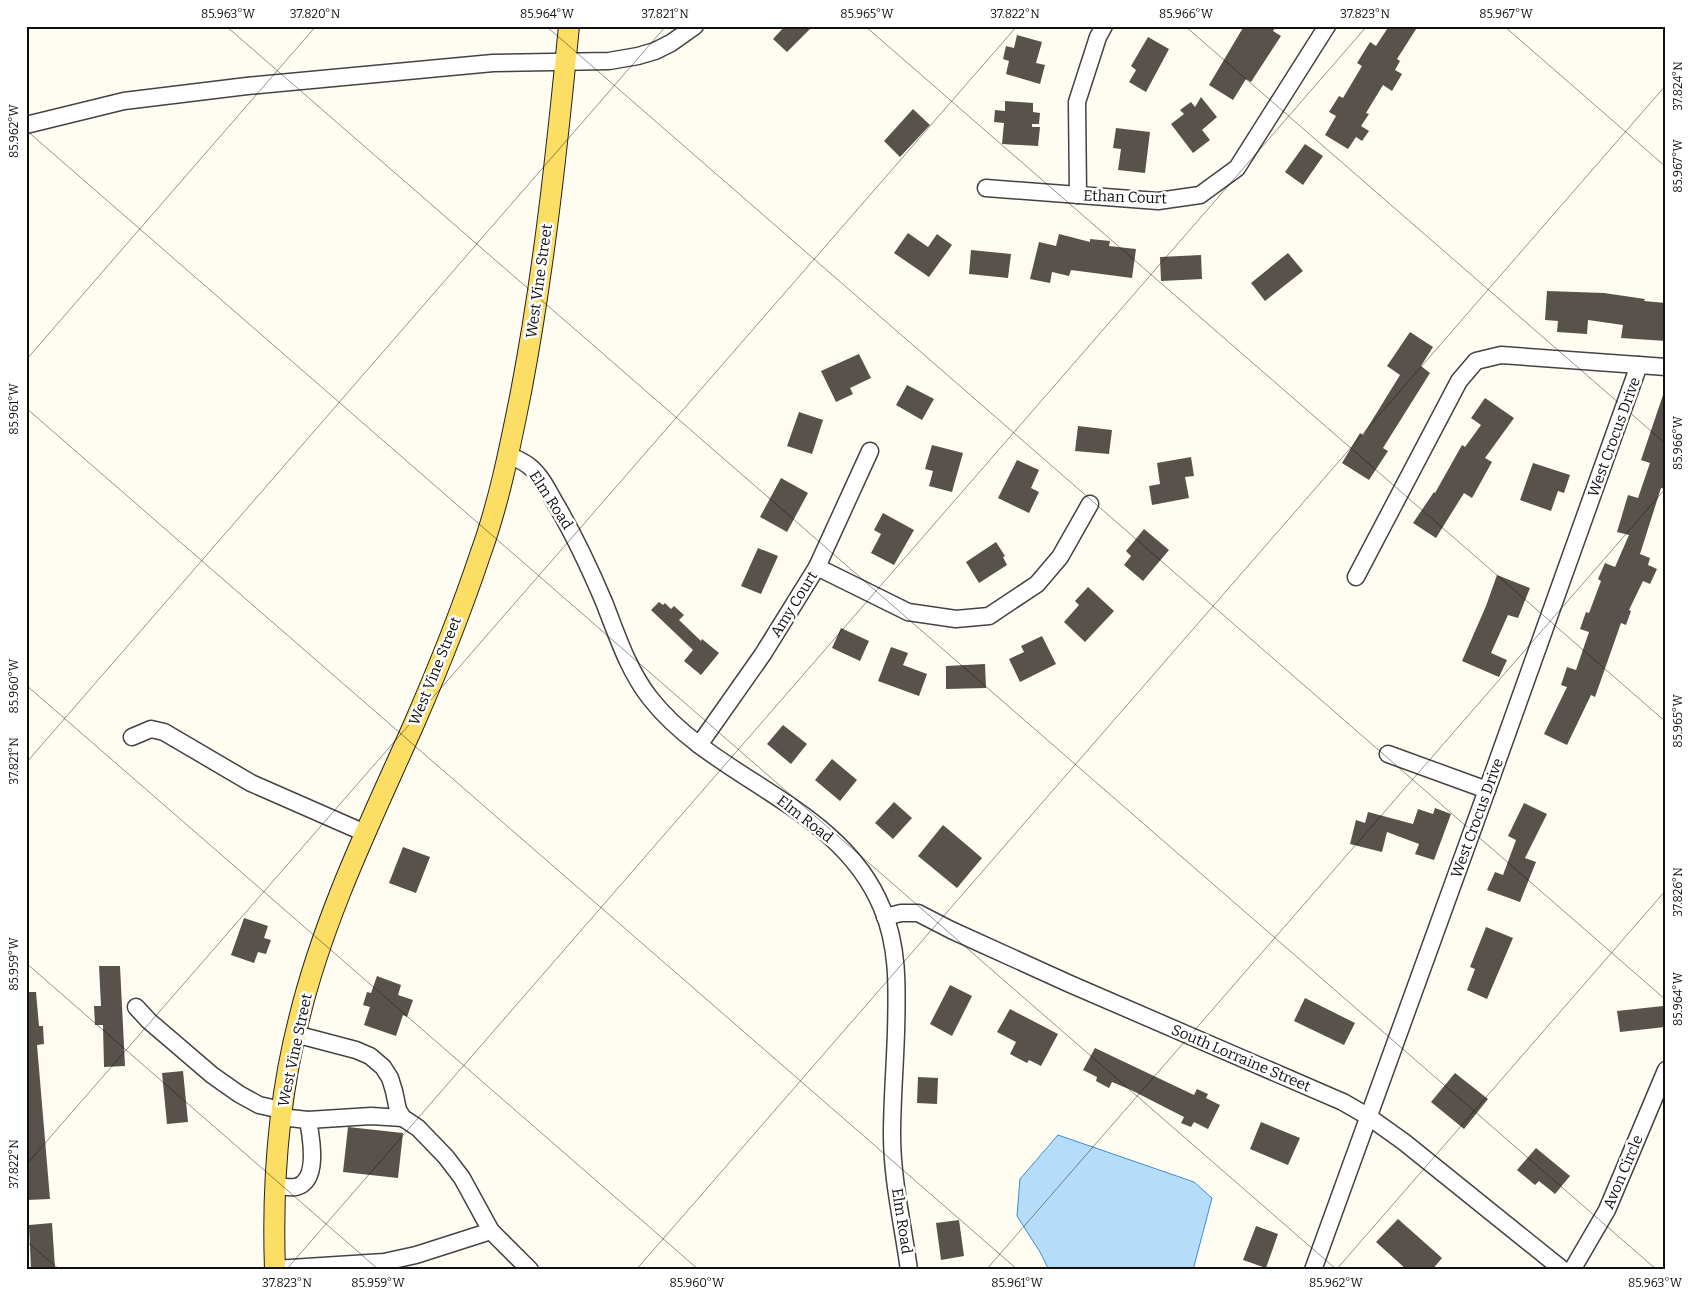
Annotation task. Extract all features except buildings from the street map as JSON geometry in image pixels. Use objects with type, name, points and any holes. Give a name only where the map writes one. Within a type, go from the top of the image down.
[{"type":"main road","name":"West Vine Street","points":[[275,1269],[275,1186],[281,1114],[295,1034],[327,928],[348,870],[419,713],[481,554],[508,455],[534,326],[545,248],[569,26]]},
{"type":"street","points":[[26,126],[124,101],[247,86],[493,63],[565,61],[587,63],[609,61],[638,56],[671,43],[695,26]]},
{"type":"street","points":[[1078,195],[1077,102],[1098,37],[1104,26]]},
{"type":"street","name":"Ethan Court","points":[[986,188],[1158,201],[1200,195],[1237,168],[1327,26]]},
{"type":"street","points":[[1356,577],[1459,380],[1476,361],[1500,355],[1666,366]]},
{"type":"street","name":"West Crocus Drive","points":[[1313,1270],[1640,365]]},
{"type":"street","name":"Amy Court","points":[[699,745],[763,654],[817,567],[870,451]]},
{"type":"street","name":"Elm Road","points":[[508,455],[530,467],[539,477],[572,532],[634,673],[649,696],[667,718],[699,745],[783,801],[829,836],[868,881],[891,933],[896,961],[897,990],[892,1136],[894,1167],[910,1270]]},
{"type":"street","points":[[817,567],[908,612],[956,619],[989,616],[1037,584],[1060,557],[1090,504]]},
{"type":"street","points":[[132,737],[151,729],[164,732],[251,783],[365,833]]},
{"type":"street","points":[[1388,754],[1488,790]]},
{"type":"street","name":"South Lorraine Street","points":[[885,917],[901,913],[918,913],[1070,984],[1343,1102],[1369,1117],[1404,1142],[1563,1270]]},
{"type":"street","points":[[136,1007],[149,1021],[212,1075],[259,1105],[281,1114],[308,1120],[370,1116],[403,1118]]},
{"type":"street","points":[[295,1034],[356,1050],[370,1056],[383,1067],[390,1078],[398,1110],[403,1118],[418,1128],[446,1157],[462,1178],[491,1231],[530,1270]]},
{"type":"street","name":"Avon Circle","points":[[1572,1270],[1607,1210],[1666,1070]]},
{"type":"street","points":[[275,1186],[296,1187],[308,1176],[312,1161],[312,1141],[308,1120]]},
{"type":"street","points":[[275,1269],[384,1262],[416,1255],[491,1231]]},
{"type":"water","points":[[1058,1135],[1194,1182],[1212,1198],[1193,1270],[1049,1270],[1017,1216],[1020,1179]]}]
